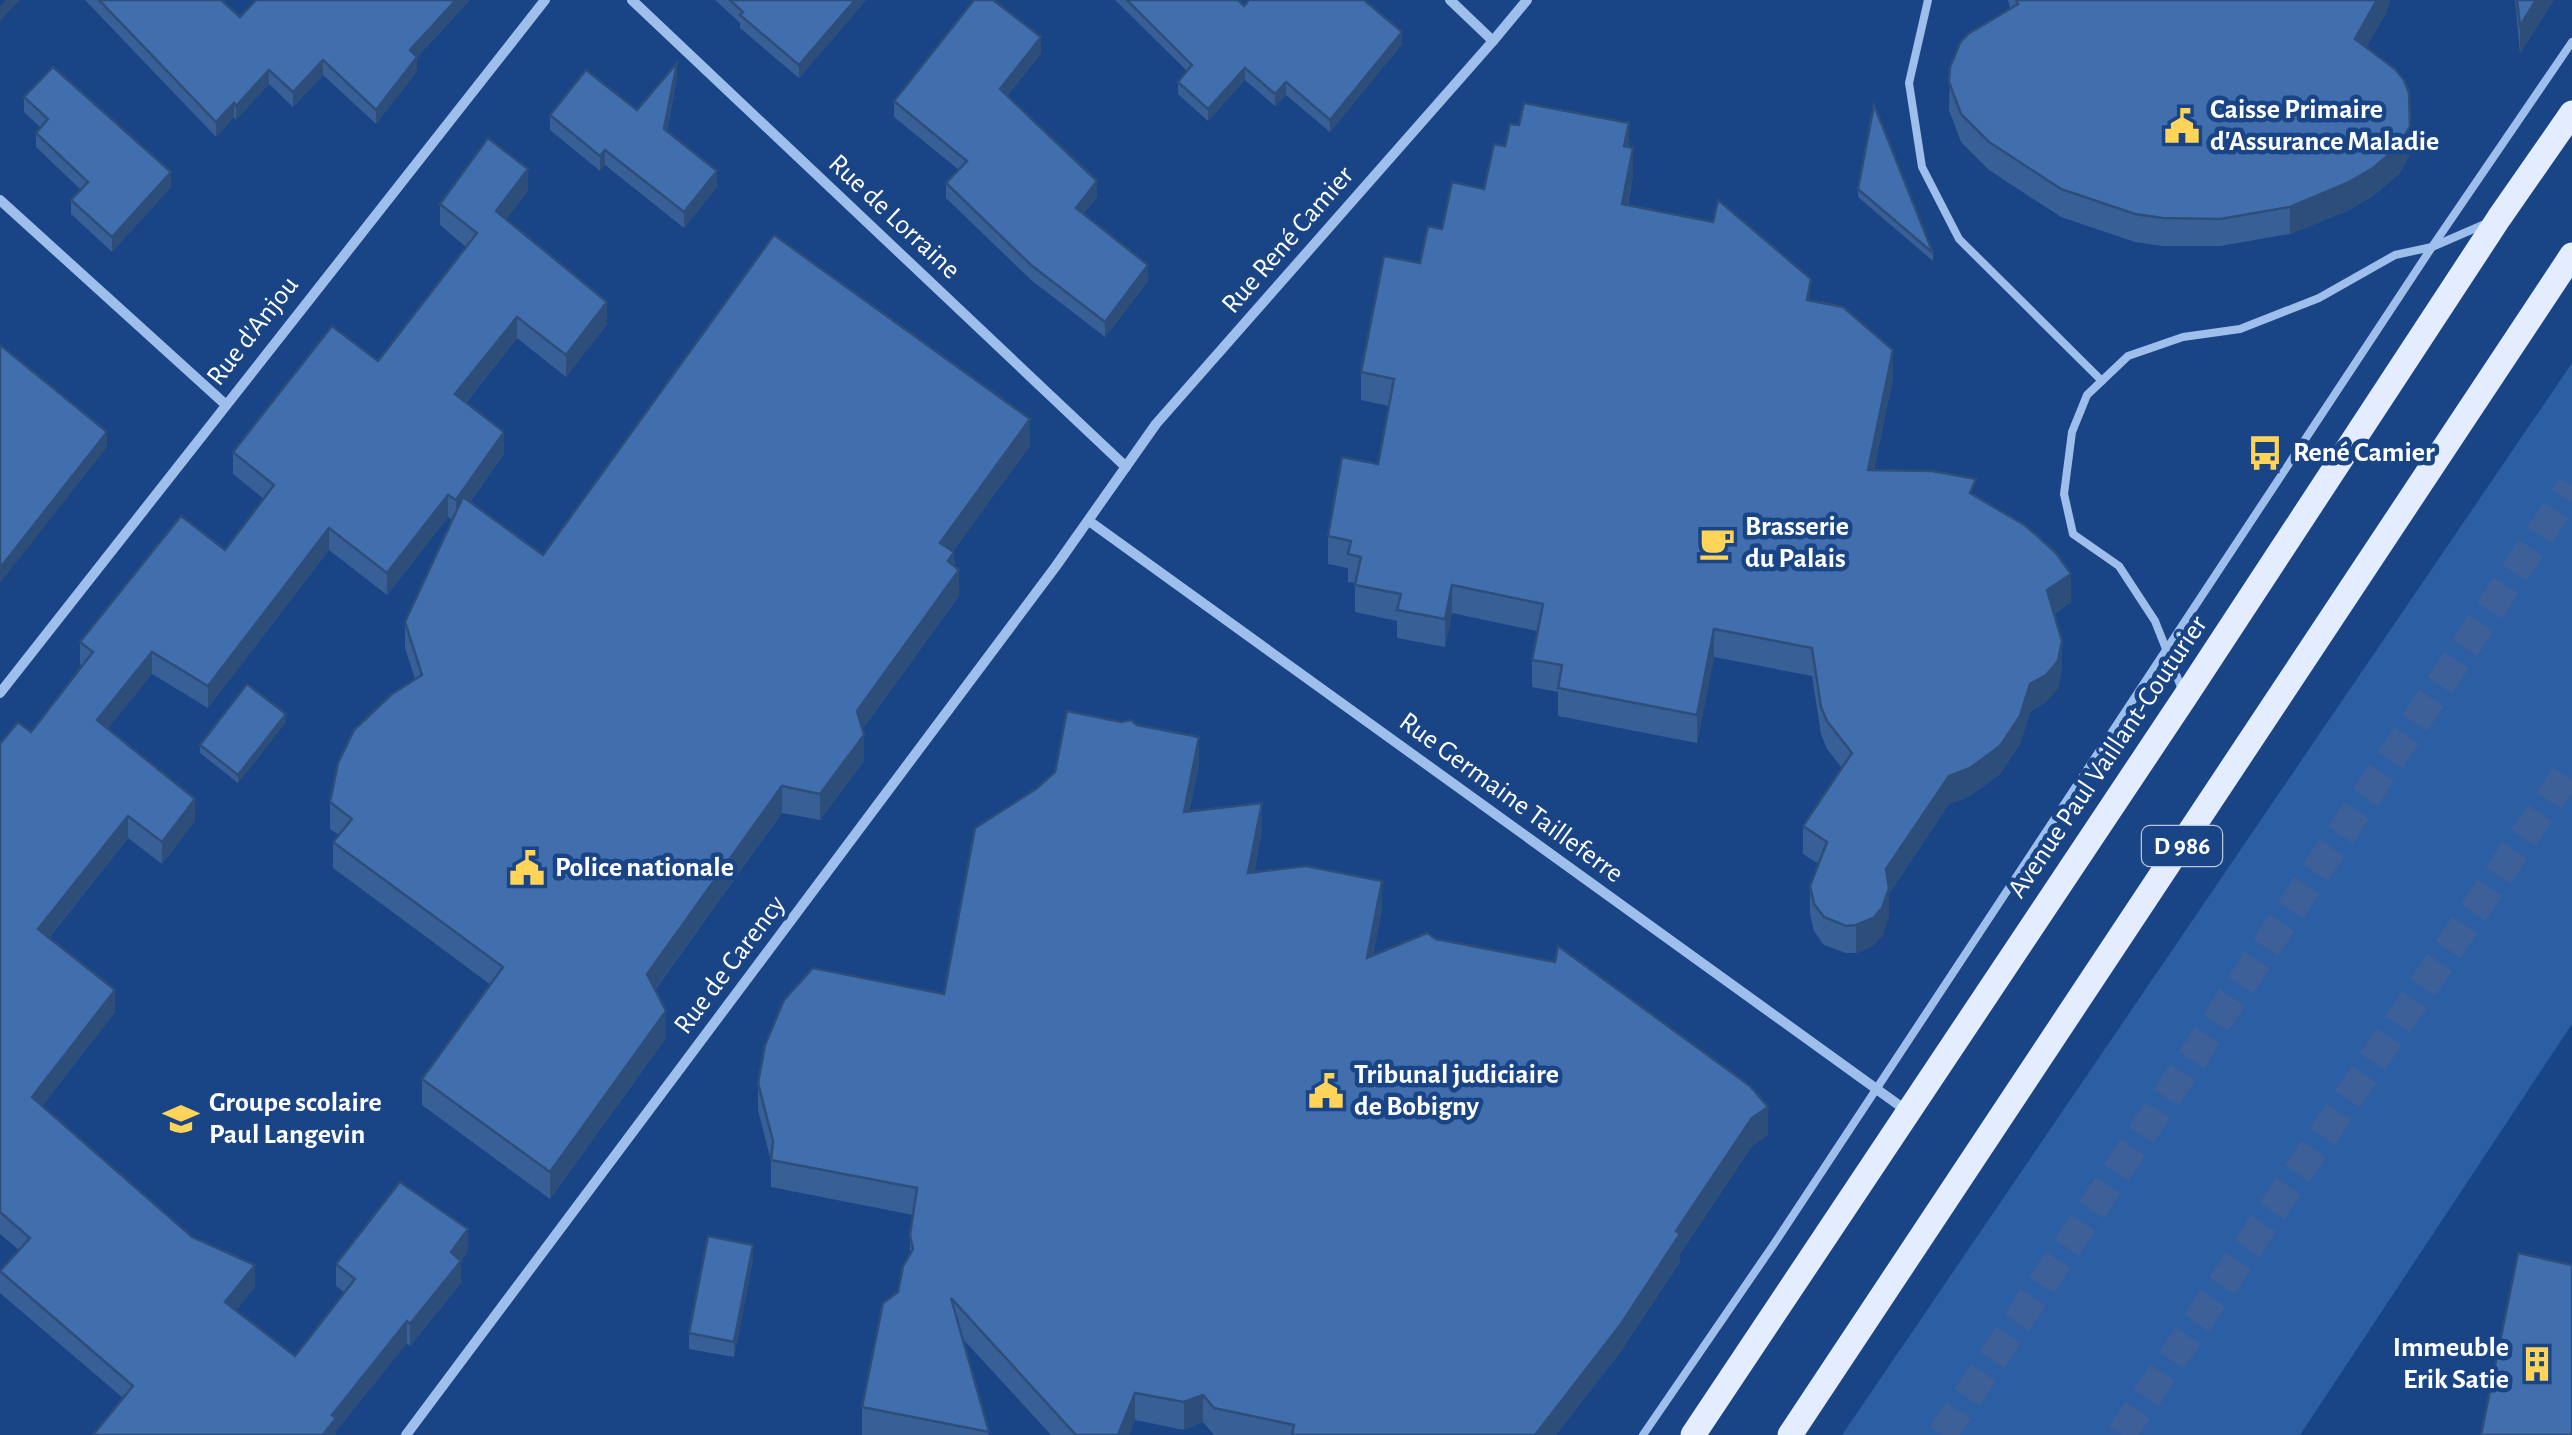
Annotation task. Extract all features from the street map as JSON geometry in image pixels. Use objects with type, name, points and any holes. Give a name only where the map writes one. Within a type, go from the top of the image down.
[{"type":"main road","name":"Avenue Paul Vaillant-Couturier","points":[[1693,1435],[2572,113]]},
{"type":"main road","name":"D 986","points":[[1790,1435],[2572,255]]},
{"type":"street","name":"Rue d'Anjou","points":[[0,693],[545,0]]},
{"type":"street","name":"Rue de Lorraine","points":[[632,0],[1126,467]]},
{"type":"street","points":[[1450,0],[1493,42]]},
{"type":"street","name":"Rue René Camier","points":[[1089,521],[1156,424],[1526,0]]},
{"type":"street","points":[[0,200],[225,404]]},
{"type":"street","name":"Rue Germaine Tailleferre","points":[[1089,521],[1906,1111]]},
{"type":"street","name":"Rue de Carency","points":[[406,1435],[1089,521]]},
{"type":"lane","points":[[1928,0],[1909,84],[1922,167],[1959,240],[2102,381]]},
{"type":"lane","points":[[1643,1435],[2432,246],[2572,42]]},
{"type":"lane","points":[[2185,697],[2156,621],[2119,566],[2073,534],[2064,494],[2072,432],[2087,395],[2128,356],[2183,337],[2240,328],[2318,298],[2395,255],[2432,246],[2499,218]]},
{"type":"shaded area","points":[[2572,363],[2572,1024],[2300,1435],[1842,1435]]},
{"type":"building","points":[[99,0],[221,0],[240,17],[256,0],[456,0],[410,50],[417,57],[376,110],[323,60],[293,92],[269,70],[216,122]]},
{"type":"building","points":[[730,0],[855,0],[799,65],[740,15],[743,12]]},
{"type":"building","points":[[974,0],[993,0],[1041,37],[1000,89],[1097,181],[1076,208],[1148,265],[1105,322],[1031,265],[946,183],[967,161],[894,101]]},
{"type":"building","points":[[1127,0],[1238,0],[1244,6],[1249,0],[1364,0],[1402,32],[1330,120],[1286,82],[1275,94],[1245,68],[1208,109],[1178,82],[1192,65]]},
{"type":"building","name":"Caisse Primaire d'Assurance Maladie","points":[[2016,0],[2377,0],[2355,39],[2404,80],[2409,93],[2410,126],[2399,146],[2373,168],[2290,207],[2220,219],[2135,214],[2061,189],[1989,142],[1961,114],[1949,82],[1950,67],[1960,43],[1968,34],[2018,4]]},
{"type":"building","points":[[2517,0],[2536,0],[2520,26]]},
{"type":"building","points":[[677,63],[664,129],[717,171],[684,212],[605,150],[600,156],[550,115],[586,70],[637,110]]},
{"type":"building","points":[[53,67],[171,172],[112,237],[71,200],[88,182],[36,133],[48,119],[24,97]]},
{"type":"building","points":[[1524,103],[1629,123],[1624,146],[1633,148],[1622,204],[1713,222],[1718,200],[1811,279],[1807,300],[1843,307],[1893,350],[1868,470],[1932,471],[1976,479],[1970,493],[2026,526],[2056,553],[2071,574],[2047,590],[2062,641],[2058,661],[2046,675],[2030,684],[2020,716],[2000,746],[1970,768],[1949,776],[1886,869],[1889,888],[1882,908],[1873,918],[1846,926],[1824,917],[1814,904],[1810,886],[1827,842],[1803,826],[1852,753],[1821,707],[1812,648],[1714,629],[1697,715],[1558,688],[1562,665],[1532,660],[1543,604],[1452,585],[1445,619],[1397,610],[1401,594],[1355,585],[1361,557],[1348,554],[1351,541],[1328,536],[1342,457],[1378,464],[1394,379],[1361,372],[1384,256],[1420,263],[1428,226],[1442,229],[1452,182],[1484,189],[1494,144],[1505,146],[1510,124],[1519,125]]},
{"type":"building","points":[[1874,105],[1933,253],[1858,189]]},
{"type":"building","points":[[488,138],[528,169],[496,211],[607,302],[566,355],[517,317],[455,394],[504,432],[456,500],[448,495],[387,573],[329,528],[208,686],[152,652],[97,720],[195,799],[162,842],[128,816],[38,929],[115,990],[32,1097],[192,1237],[255,1265],[225,1302],[295,1356],[355,1279],[336,1264],[400,1182],[468,1229],[451,1252],[461,1261],[332,1415],[336,1418],[323,1435],[93,1435],[133,1386],[0,1271],[30,1238],[0,1212],[0,744],[18,722],[31,732],[93,652],[80,642],[181,516],[225,550],[274,485],[233,452],[332,326],[378,361],[477,233],[440,204]]},
{"type":"building","points":[[774,235],[1030,419],[940,543],[954,552],[948,561],[959,570],[857,711],[864,735],[820,794],[782,786],[647,974],[666,1011],[550,1172],[422,1079],[503,967],[333,842],[352,819],[330,802],[338,763],[354,730],[392,694],[422,675],[405,622],[463,497],[543,555]]},
{"type":"building","points":[[0,345],[107,432],[0,568]]},
{"type":"building","points":[[247,684],[286,714],[238,775],[200,745]]},
{"type":"building","name":"Tribunal judiciaire de Bobigny","points":[[1067,711],[1121,722],[1131,720],[1137,725],[1199,737],[1184,812],[1262,803],[1248,873],[1306,866],[1382,881],[1367,958],[1427,933],[1436,939],[1555,962],[1558,946],[1750,1086],[1768,1107],[1752,1118],[1676,1231],[1680,1234],[1621,1324],[1535,1435],[1292,1435],[1294,1425],[1214,1408],[1203,1395],[1184,1402],[1135,1393],[1118,1435],[1076,1435],[951,1298],[989,1432],[862,1407],[883,1303],[898,1292],[903,1266],[913,1249],[910,1235],[917,1188],[771,1160],[773,1141],[758,1083],[765,1045],[784,1000],[813,968],[944,994],[975,828],[1036,789],[1055,772]]},
{"type":"building","points":[[708,1236],[753,1245],[734,1342],[689,1333]]},
{"type":"building","name":"Immeuble Erik Satie","points":[[2518,1253],[2572,1265],[2572,1435],[2481,1435]]},
{"type":"tunnel","points":[[1942,1435],[2572,486]]},
{"type":"tunnel","points":[[2121,1435],[2572,766]]},
{"type":"place","name":"Caisse Primaire d'Assurance Maladie","points":[[2182,126]]},
{"type":"place","name":"René Camier","points":[[2265,453]]},
{"type":"place","name":"Brasserie du Palais","points":[[1717,543]]},
{"type":"place","name":"Police nationale","points":[[527,868]]},
{"type":"place","name":"Tribunal judiciaire de Bobigny","points":[[1326,1091]]},
{"type":"place","name":"Groupe scolaire Paul Langevin","points":[[181,1119]]},
{"type":"place","name":"Immeuble Erik Satie","points":[[2537,1364]]}]
